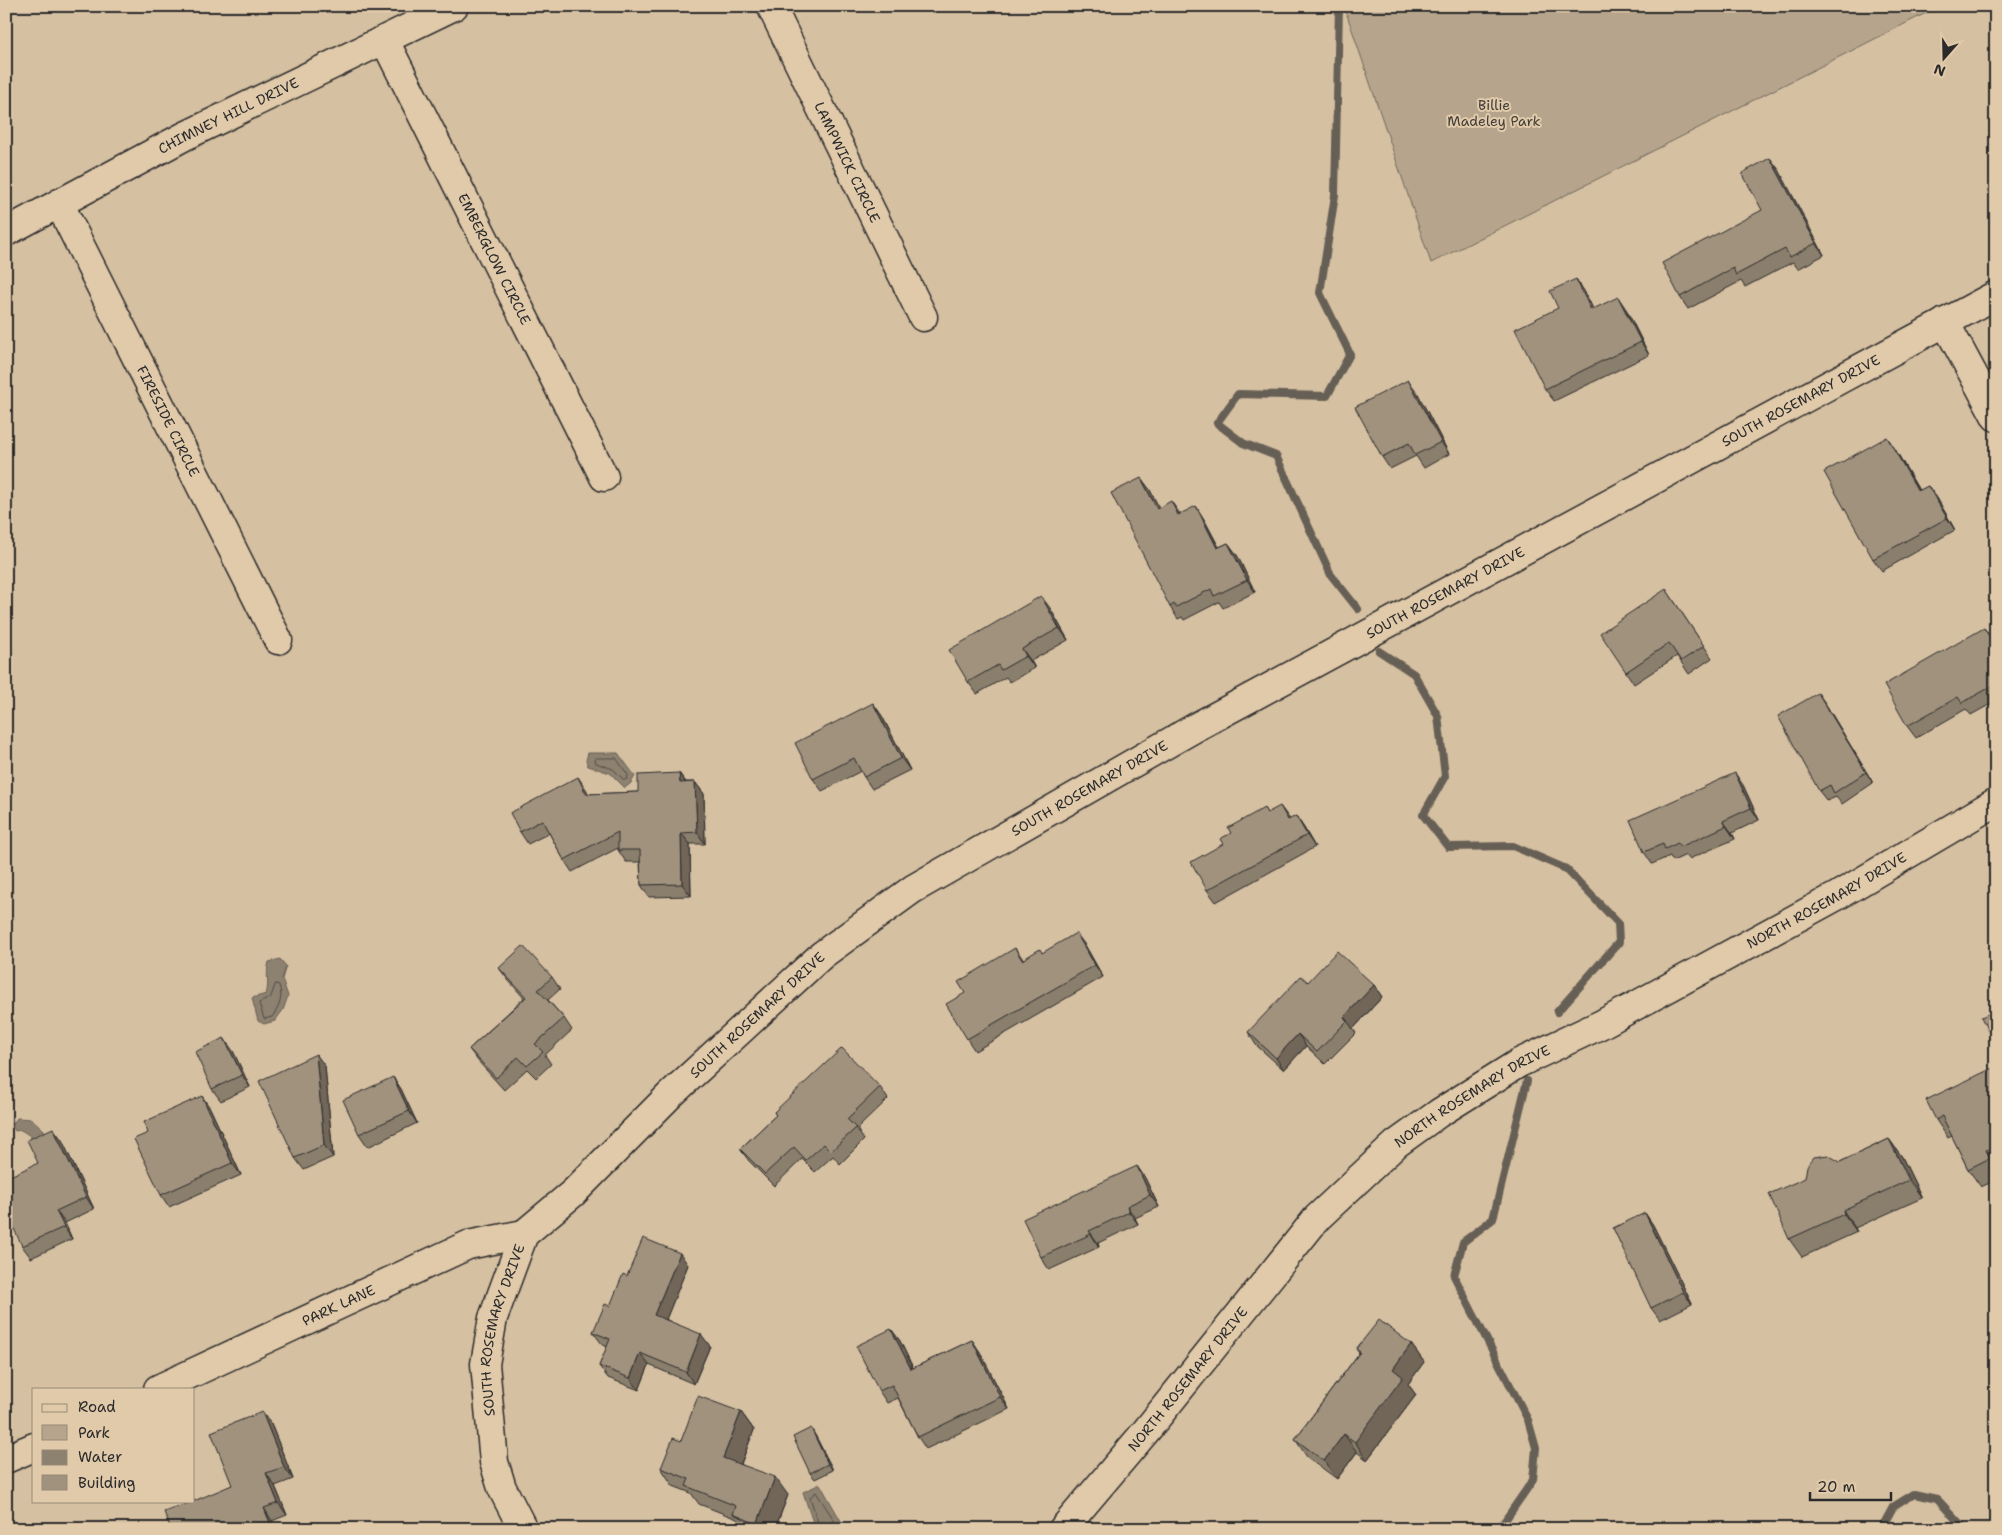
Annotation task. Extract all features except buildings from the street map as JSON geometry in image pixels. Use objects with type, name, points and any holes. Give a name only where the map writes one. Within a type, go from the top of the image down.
[{"type":"street","name":"CHIMNEY HILL DRIVE","points":[[6,232],[183,137],[454,6]]},
{"type":"street","name":"LAMPWICK CIRCLE","points":[[771,6],[923,317]]},
{"type":"street","name":"EMBERGLOW CIRCLE","points":[[385,41],[604,477]]},
{"type":"street","name":"FIRESIDE CIRCLE","points":[[60,203],[278,640]]},
{"type":"street","name":"SOUTH ROSEMARY DRIVE","points":[[523,1529],[502,1488],[494,1462],[485,1364],[493,1318],[524,1234],[573,1193],[669,1096],[800,973],[913,889],[1198,726],[1996,295]]},
{"type":"street","points":[[1945,322],[1996,417]]},
{"type":"street","name":"NORTH ROSEMARY DRIVE","points":[[1063,1529],[1146,1431],[1317,1218],[1396,1144],[1439,1113],[1519,1063],[1600,1025],[1837,896],[1996,802]]},
{"type":"street","name":"PARK LANE","points":[[160,1388],[468,1245],[524,1234]]},
{"type":"street","points":[[6,1459],[32,1447]]},
{"type":"green space","name":"Billie Madeley Park","points":[[1344,6],[1940,6],[1431,263]]},
{"type":"water","points":[[588,753],[618,753],[635,776],[631,783],[625,788],[610,773],[588,766],[586,760]]},
{"type":"water","points":[[280,959],[286,966],[282,979],[288,996],[283,1010],[275,1021],[264,1024],[258,1021],[252,998],[266,994],[269,962]]},
{"type":"water","points":[[17,1118],[32,1119],[44,1130],[46,1138],[32,1142],[29,1135],[21,1130],[15,1131],[12,1125]]},
{"type":"water","points":[[820,1484],[841,1521],[834,1528],[815,1529],[803,1492]]},
{"type":"waterway","points":[[1339,6],[1335,195],[1320,293],[1350,354],[1327,396],[1238,394],[1217,423],[1243,443],[1276,456],[1331,575],[1358,609]]},
{"type":"waterway","points":[[1379,651],[1414,674],[1438,716],[1445,776],[1423,815],[1448,847],[1513,846],[1566,869],[1618,923],[1619,942],[1557,1012]]},
{"type":"waterway","points":[[1499,1529],[1533,1480],[1536,1448],[1528,1420],[1454,1276],[1463,1242],[1493,1219],[1527,1081]]},
{"type":"waterway","points":[[1881,1529],[1893,1507],[1914,1494],[1937,1499],[1965,1529]]}]
